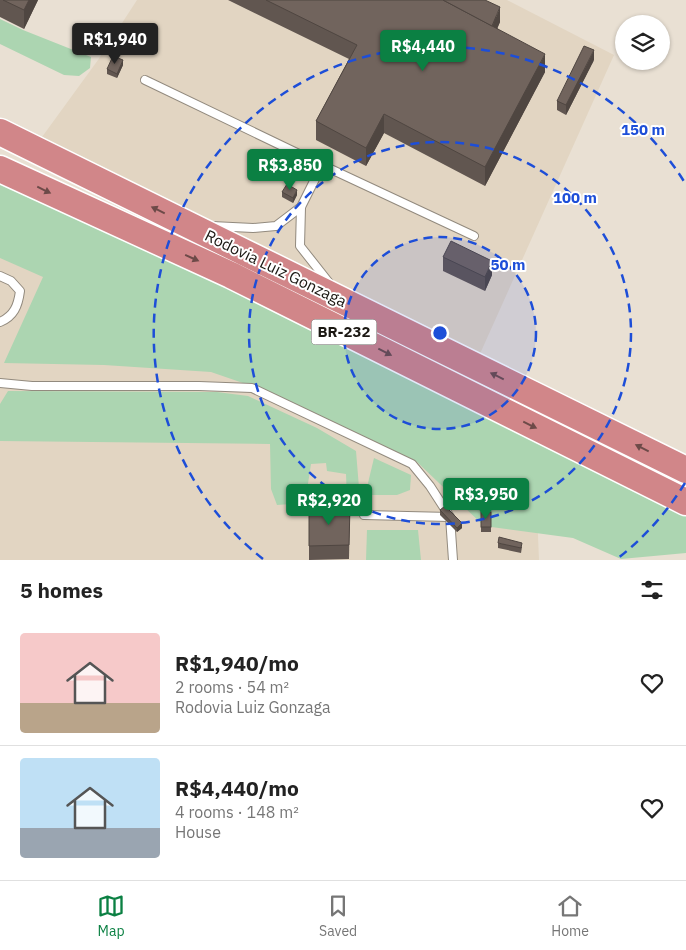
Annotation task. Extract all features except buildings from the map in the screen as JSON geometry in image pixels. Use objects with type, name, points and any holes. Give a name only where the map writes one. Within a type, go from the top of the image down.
[{"type":"highway","name":"Rodovia Luiz Gonzaga","points":[[0,132],[686,470]]},
{"type":"highway","name":"Rodovia Luiz Gonzaga","points":[[0,169],[231,276],[686,502]]},
{"type":"lane","points":[[145,80],[474,236]]},
{"type":"lane","points":[[322,165],[301,207],[300,246],[343,301]]},
{"type":"lane","points":[[190,226],[253,228],[276,226],[301,207]]},
{"type":"lane","points":[[0,276],[10,281],[20,291],[18,303],[10,318],[0,322]]},
{"type":"lane","points":[[0,383],[32,386],[199,386],[252,388],[412,464],[430,486],[450,517],[453,560]]},
{"type":"lane","points":[[364,515],[450,517]]},
{"type":"shaded area","points":[[137,0],[507,0],[614,55],[479,356],[42,137],[98,60]]},
{"type":"shaded area","points":[[0,170],[535,462],[539,560],[0,560]]},
{"type":"green space","points":[[0,19],[91,57],[90,68],[79,76],[64,75],[0,44]]},
{"type":"green space","points":[[0,177],[686,509],[686,553],[621,559],[573,538],[484,526],[417,462],[272,393],[211,372],[104,365],[4,363],[43,277],[0,258]]},
{"type":"green space","points":[[8,391],[217,392],[248,396],[317,428],[356,451],[360,500],[347,500],[346,474],[327,471],[326,463],[311,464],[305,503],[277,505],[271,489],[270,444],[0,441],[0,404]]},
{"type":"green space","points":[[374,458],[411,475],[410,490],[397,495],[372,495],[368,483]]},
{"type":"green space","points":[[367,530],[418,530],[421,560],[366,560]]}]
